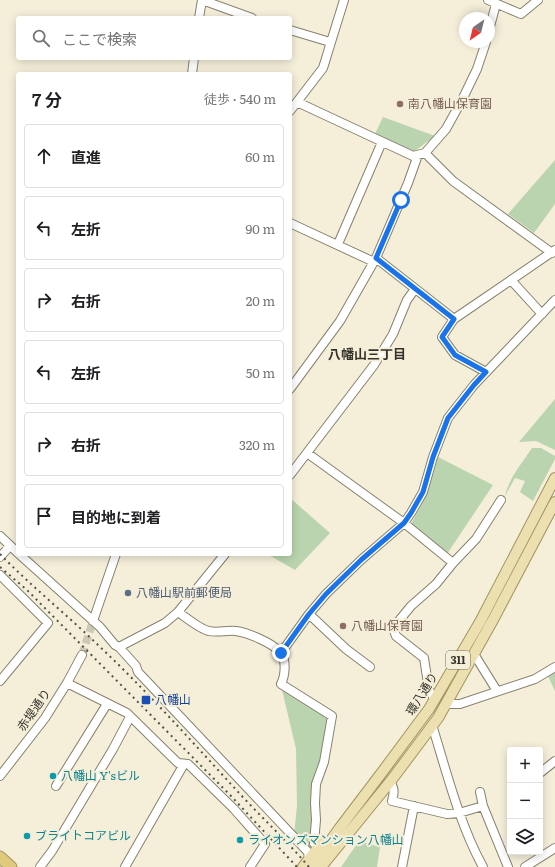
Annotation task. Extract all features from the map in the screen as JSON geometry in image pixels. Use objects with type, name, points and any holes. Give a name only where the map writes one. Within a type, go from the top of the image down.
[{"type":"highway","points":[[0,856],[10,867]]},
{"type":"main road","name":"環八通り","points":[[322,867],[342,833],[435,700],[480,622],[555,478]]},
{"type":"main road","name":"環八通り","points":[[308,864],[342,833],[390,782],[432,726],[474,654],[555,502]]},
{"type":"main road","points":[[329,867],[342,833]]},
{"type":"street","points":[[199,16],[202,0],[246,16]]},
{"type":"street","points":[[292,108],[323,68],[344,0]]},
{"type":"street","points":[[491,12],[492,2],[521,14],[538,0]]},
{"type":"street","points":[[292,31],[330,42]]},
{"type":"street","points":[[292,386],[340,321],[375,260],[421,154],[446,129],[477,69],[484,48]]},
{"type":"street","points":[[192,72],[194,60]]},
{"type":"street","points":[[297,102],[413,156],[421,154]]},
{"type":"street","points":[[338,244],[382,142]]},
{"type":"street","points":[[421,154],[453,181],[554,252],[454,319],[442,337],[455,355],[486,372]]},
{"type":"street","points":[[292,224],[375,260],[454,319]]},
{"type":"street","points":[[511,280],[542,314]]},
{"type":"street","points":[[292,473],[374,365],[393,334],[407,300],[415,289]]},
{"type":"street","points":[[281,653],[309,614],[337,582],[404,523],[423,492],[433,457],[448,418],[474,385],[555,300]]},
{"type":"street","points":[[307,454],[404,523],[453,563]]},
{"type":"street","points":[[435,700],[429,690],[424,658],[396,636],[393,628],[411,606],[436,584],[453,563],[476,539],[501,500]]},
{"type":"street","points":[[0,536],[16,552]]},
{"type":"street","points":[[0,557],[10,546]]},
{"type":"street","points":[[20,556],[103,630],[115,645],[119,647],[136,666],[138,672],[308,852],[308,864]]},
{"type":"street","points":[[93,621],[115,556]]},
{"type":"street","points":[[119,647],[165,623],[178,612],[223,556]]},
{"type":"street","points":[[0,575],[48,623],[0,681]]},
{"type":"street","points":[[178,612],[208,632],[226,630],[250,634],[271,646],[281,653],[285,666],[284,679],[281,684],[332,716],[324,762],[316,784],[316,820],[314,843]]},
{"type":"street","points":[[309,614],[346,649],[370,667]]},
{"type":"street","points":[[474,654],[497,691]]},
{"type":"street","name":"赤堤通り","points":[[0,776],[45,718],[67,683],[82,655]]},
{"type":"street","points":[[446,704],[460,704],[535,678],[555,667]]},
{"type":"street","points":[[67,683],[127,713],[178,763],[188,764],[234,809],[265,844],[250,867]]},
{"type":"street","points":[[56,786],[107,704]]},
{"type":"street","points":[[40,867],[52,851],[67,826],[113,749],[130,717]]},
{"type":"street","points":[[432,726],[459,812],[474,851],[483,867]]},
{"type":"street","points":[[543,771],[555,761]]},
{"type":"street","points":[[125,867],[184,764]]},
{"type":"street","points":[[390,782],[394,787],[392,801],[447,814],[483,806]]},
{"type":"street","points":[[480,792],[483,806],[508,867]]},
{"type":"street","points":[[402,867],[414,806]]},
{"type":"street","points":[[525,867],[555,848]]},
{"type":"green space","points":[[383,117],[435,136],[412,153],[374,136]]},
{"type":"green space","points":[[555,160],[555,204],[534,233],[508,214]]},
{"type":"green space","points":[[555,399],[555,450],[536,441],[519,442]]},
{"type":"green space","points":[[532,448],[541,448],[555,456],[555,459],[533,501],[520,492],[525,481],[515,478],[505,496],[513,477]]},
{"type":"green space","points":[[438,457],[493,485],[447,554],[410,525],[427,492]]},
{"type":"green space","points":[[292,500],[330,533],[295,570],[270,556],[292,556]]},
{"type":"green space","points":[[555,672],[555,691],[548,676]]},
{"type":"green space","points":[[284,686],[332,716],[316,784],[314,843],[310,849],[294,835],[297,805],[296,749],[282,690]]},
{"type":"green space","points":[[359,841],[380,847],[377,867],[341,867]]},
{"type":"tunnel","points":[[82,655],[93,621]]},
{"type":"railway","points":[[0,554],[135,681],[309,867]]},
{"type":"railway","points":[[0,567],[27,590],[231,796],[297,867]]},
{"type":"place","name":"南八幡山保育園","points":[[400,104]]},
{"type":"place","name":"八幡山駅前郵便局","points":[[128,593]]},
{"type":"place","name":"八幡山保育園","points":[[343,626]]},
{"type":"place","name":"八幡山","points":[[146,700]]},
{"type":"place","name":"八幡山 Y'sビル","points":[[53,776]]},
{"type":"place","name":"ブライトコアビル","points":[[27,836]]},
{"type":"place","name":"ライオンズマンション八幡山","points":[[240,840]]},
{"type":"district","name":"八幡山三丁目","points":[[367,354]]},
{"type":"route","points":[[281,653],[309,614],[337,582],[404,523],[423,492],[433,457],[448,418],[486,372],[455,355],[442,337],[454,319],[376,258],[401,200]]}]
